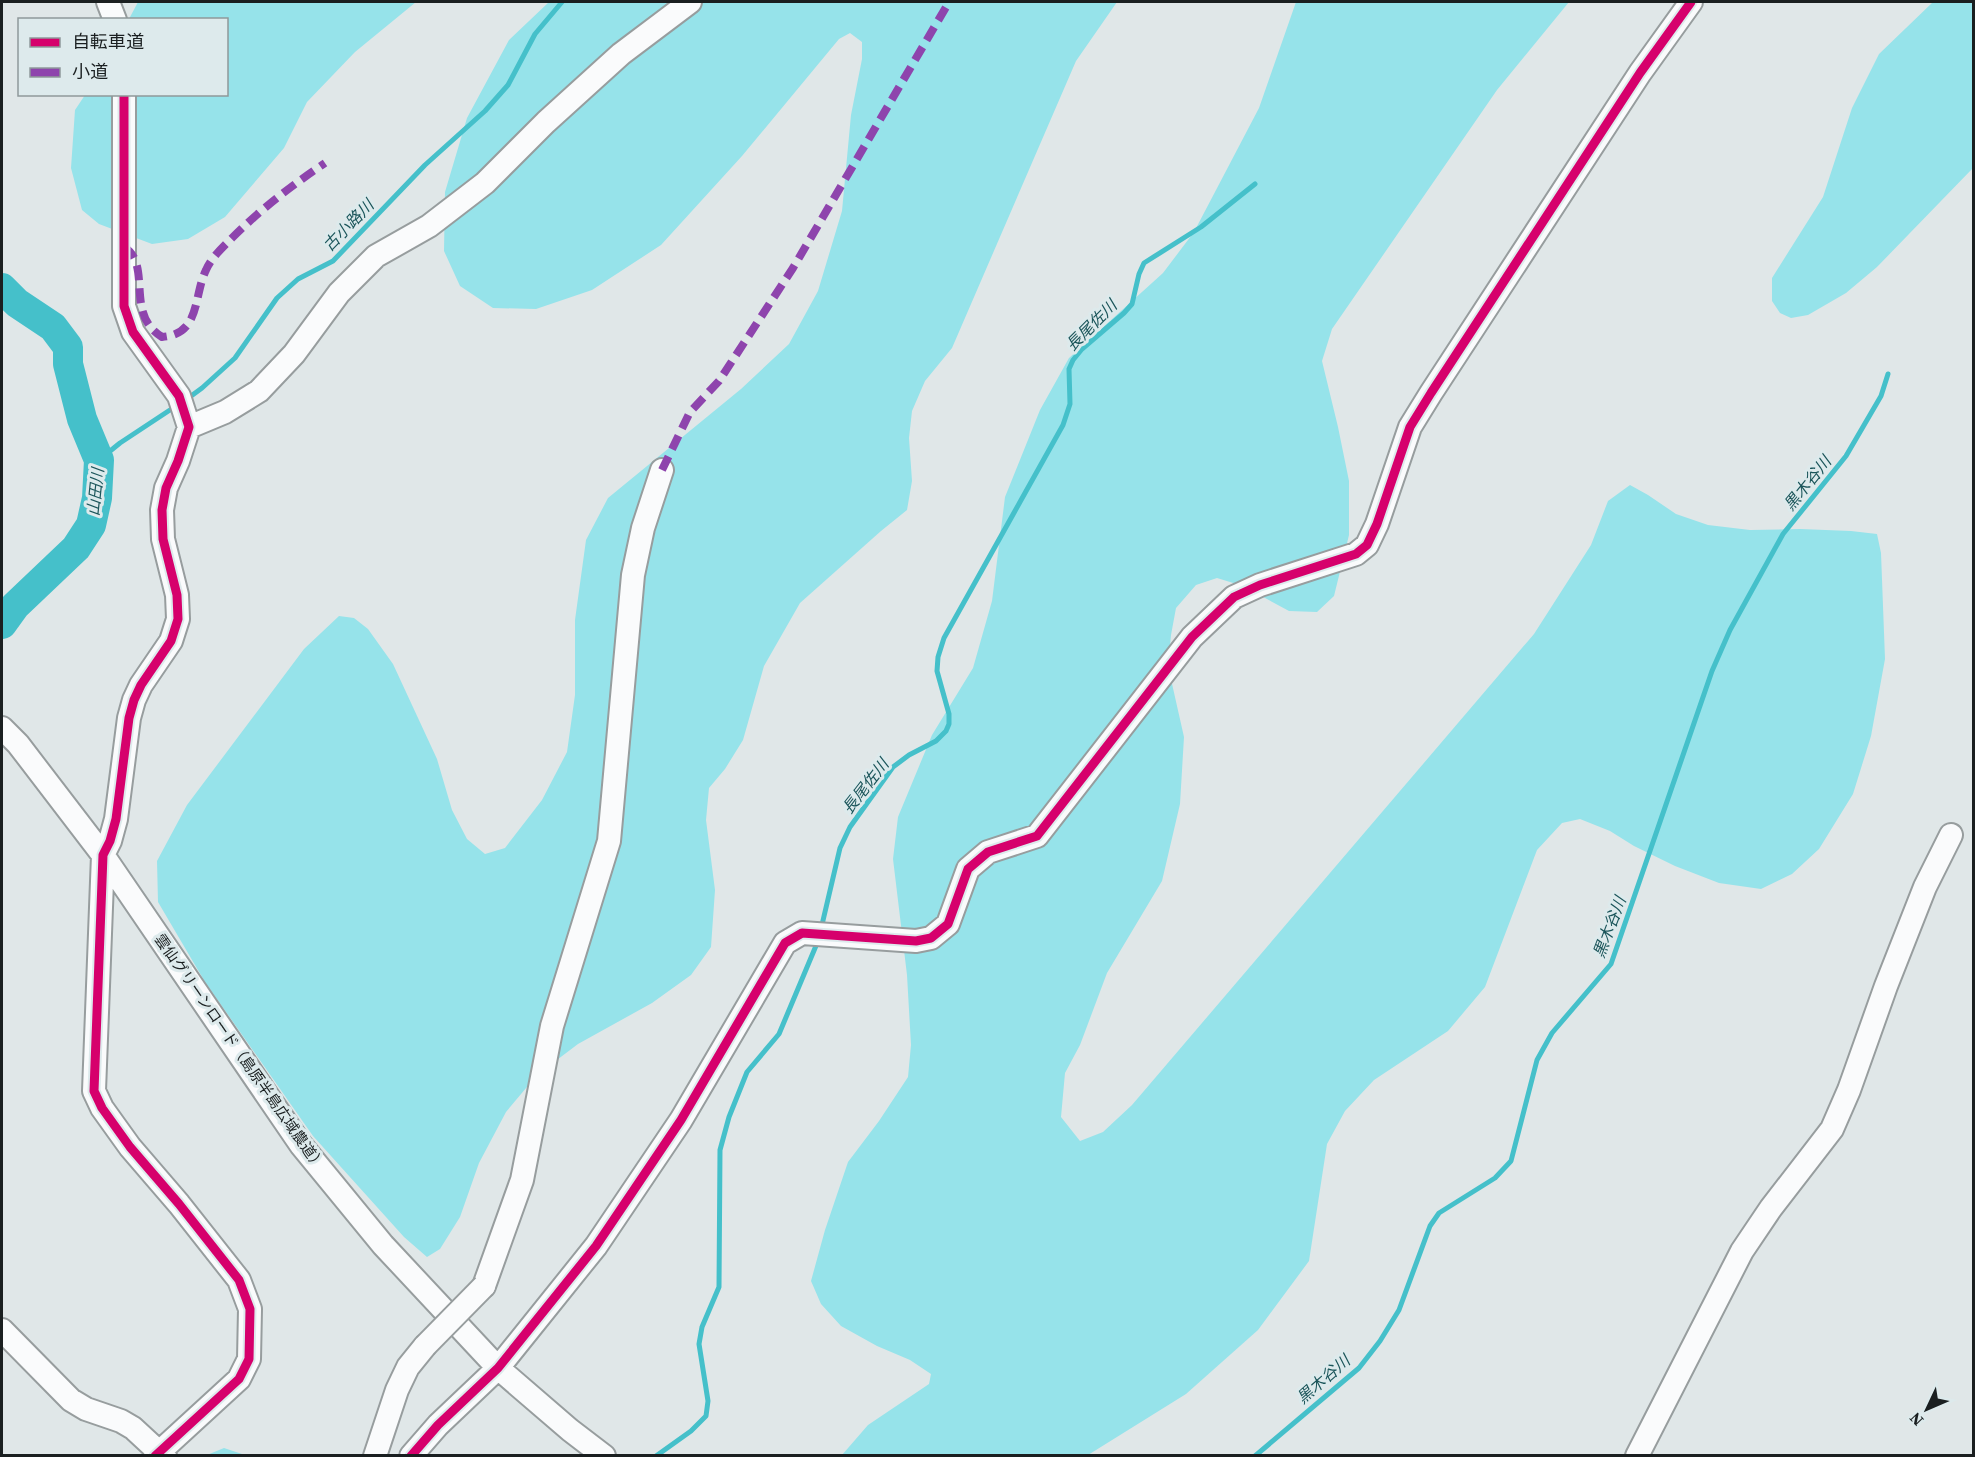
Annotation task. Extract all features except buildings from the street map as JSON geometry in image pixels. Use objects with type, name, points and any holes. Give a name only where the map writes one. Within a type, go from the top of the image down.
[{"type":"street","points":[[108,2],[113,18]]},
{"type":"street","points":[[185,412],[225,412],[259,391],[294,354],[339,293],[376,256],[429,226],[485,183],[546,122],[621,54],[690,2]]},
{"type":"street","points":[[411,1455],[438,1425],[507,1375],[681,1120],[785,943],[802,933],[916,941],[931,938],[948,924],[968,869],[988,852],[1037,836],[1192,637],[1215,613],[1234,597],[1260,585],[1356,554],[1367,545],[1377,524],[1410,428],[1633,83],[1691,2]]},
{"type":"street","points":[[2,1330],[71,1400],[86,1409],[121,1421],[133,1428],[160,1454],[239,1379],[249,1359],[250,1309],[239,1280],[130,1147],[102,1108],[94,1091],[103,855],[110,841],[116,819],[129,718],[134,700],[141,685],[171,641],[178,619],[177,595],[163,539],[162,510],[166,488],[178,461],[185,412],[133,332],[124,306],[124,96]]},
{"type":"street","points":[[375,1455],[397,1390],[408,1367],[425,1346],[484,1286],[522,1180],[552,1026],[609,841],[633,575],[643,528],[662,470]]},
{"type":"street","name":"雲仙グリーンロード（島原半島広域農道）","points":[[2,729],[18,744],[103,855],[301,1145],[383,1245],[507,1375],[570,1430],[604,1455]]},
{"type":"street","points":[[1637,1455],[1742,1251],[1771,1208],[1832,1129],[1849,1090],[1886,986],[1925,887],[1951,835]]},
{"type":"shaded area","points":[[138,2],[416,2],[355,52],[307,102],[284,148],[225,217],[188,239],[152,244],[99,224],[82,210],[71,168],[75,110],[84,96],[228,96],[228,18],[130,18]]},
{"type":"shaded area","points":[[549,2],[1117,2],[1076,61],[952,348],[925,381],[912,411],[909,438],[912,481],[907,510],[800,603],[764,666],[743,740],[725,769],[709,788],[706,820],[715,890],[711,947],[691,975],[652,1003],[578,1044],[537,1075],[506,1112],[479,1163],[460,1217],[440,1249],[427,1257],[404,1237],[313,1136],[205,982],[158,902],[157,861],[187,805],[304,649],[339,616],[354,618],[368,629],[393,664],[437,759],[452,810],[467,839],[485,854],[505,848],[542,800],[567,752],[575,695],[575,620],[586,540],[608,498],[741,389],[789,344],[818,291],[842,211],[851,115],[862,59],[862,42],[850,33],[839,39],[742,156],[661,245],[592,290],[536,309],[493,308],[460,286],[444,251],[445,192],[467,118],[509,40]]},
{"type":"shaded area","points":[[1296,2],[1569,2],[1497,90],[1332,329],[1322,361],[1349,481],[1349,535],[1334,596],[1317,612],[1289,611],[1243,586],[1217,578],[1196,585],[1176,608],[1168,666],[1184,737],[1180,804],[1162,881],[1107,973],[1080,1045],[1065,1073],[1061,1117],[1080,1141],[1103,1132],[1132,1105],[1534,634],[1591,545],[1608,501],[1630,485],[1676,514],[1708,525],[1750,530],[1800,529],[1877,534],[1881,553],[1885,659],[1871,736],[1853,794],[1819,849],[1792,874],[1761,889],[1719,883],[1675,866],[1634,846],[1610,831],[1580,819],[1562,823],[1537,850],[1485,987],[1448,1031],[1374,1080],[1345,1111],[1327,1144],[1309,1261],[1258,1330],[1186,1394],[1088,1455],[842,1455],[868,1425],[929,1384],[931,1374],[910,1360],[877,1346],[841,1326],[821,1304],[811,1281],[848,1162],[908,1077],[911,1045],[907,975],[893,859],[898,817],[932,735],[973,668],[992,601],[1005,497],[1040,410],[1069,358],[1163,273],[1194,232],[1259,108]]},
{"type":"shaded area","points":[[1933,2],[1973,2],[1973,168],[1877,267],[1846,293],[1808,315],[1791,318],[1780,313],[1772,301],[1772,278],[1823,197],[1852,108],[1879,54]]},
{"type":"shaded area","points":[[224,1448],[245,1455],[207,1455]]},
{"type":"waterway","name":"古小路川","points":[[187,399],[235,358],[277,298],[298,279],[333,261],[425,165],[485,111],[508,85],[535,34],[562,2]]},
{"type":"waterway","name":"長尾佐川","points":[[821,929],[840,848],[850,827],[893,767],[909,755],[936,741],[946,731],[949,714],[937,671],[938,657],[944,638],[1063,425],[1070,404],[1069,369],[1073,360],[1132,304],[1144,263],[1201,227],[1255,184]]},
{"type":"waterway","name":"古小路川","points":[[2,288],[17,303],[53,327],[68,347],[68,364],[82,419],[99,460],[97,498],[91,525],[76,548],[15,606],[2,624]]},
{"type":"waterway","name":"黒木谷川","points":[[1255,1456],[1359,1368],[1380,1341],[1399,1310],[1430,1226],[1439,1213],[1495,1178],[1511,1161],[1537,1060],[1552,1033],[1611,964],[1712,671],[1730,630],[1783,534],[1846,456],[1881,396],[1888,374]]},
{"type":"waterway","name":"古小路川","points":[[99,460],[120,443],[176,406]]},
{"type":"waterway","name":"長尾佐川","points":[[656,1456],[691,1431],[706,1416],[708,1401],[699,1344],[702,1327],[719,1287],[720,1150],[729,1117],[747,1072],[779,1034],[818,941]]},
{"type":"marked path","points":[[662,470],[690,412],[719,381],[793,268],[949,2]]},
{"type":"marked path","points":[[124,247],[132,255],[137,265],[144,316],[151,327],[162,337],[175,334],[190,322],[206,270],[218,253],[265,208],[325,163]]},
{"type":"cycle path","points":[[411,1456],[438,1425],[498,1368],[596,1246],[681,1120],[785,943],[802,933],[916,941],[931,938],[948,924],[968,869],[988,852],[1037,836],[1192,637],[1234,597],[1260,585],[1356,554],[1367,545],[1377,524],[1410,427],[1640,73],[1691,2]]},
{"type":"cycle path","points":[[124,96],[124,306],[133,332],[179,396],[189,427],[166,488],[162,510],[163,539],[177,595],[178,619],[171,641],[141,685],[134,700],[129,718],[116,819],[110,841],[103,855],[94,1091],[102,1108],[130,1147],[239,1280],[250,1309],[249,1359],[239,1379],[155,1456]]},
{"type":"water label","name":"山田川","points":[[95,492]]}]
